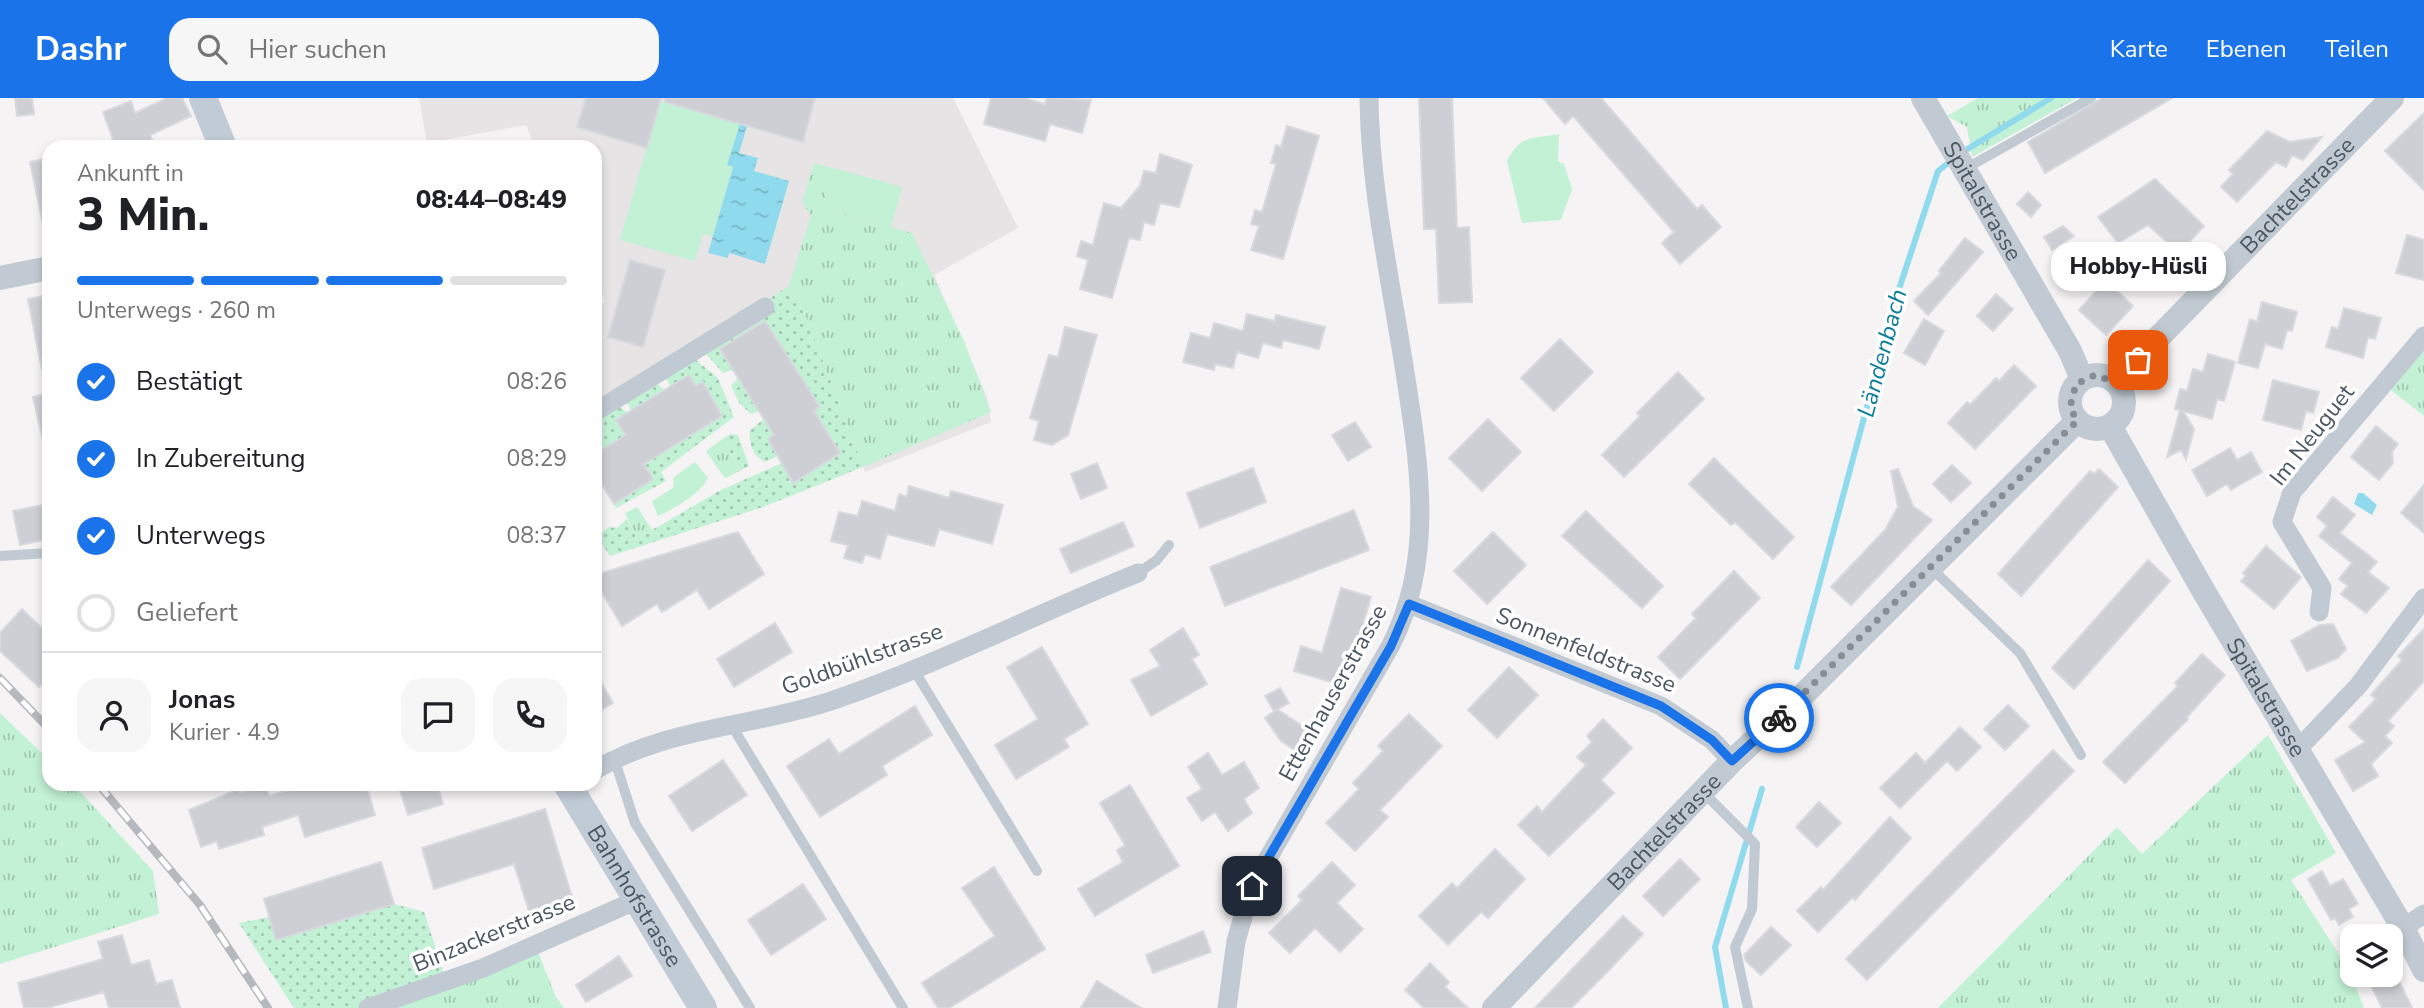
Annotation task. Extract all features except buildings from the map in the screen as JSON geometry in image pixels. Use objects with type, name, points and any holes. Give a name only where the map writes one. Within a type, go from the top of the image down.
[{"type":"main road","points":[[203,98],[220,140]]},
{"type":"main road","name":"Bahnhofstrasse","points":[[572,791],[703,1008]]},
{"type":"street","name":"Ettenhauserstrasse","points":[[1227,1008],[1239,931],[1252,886],[1391,646],[1409,604],[1417,573],[1420,464],[1374,177],[1369,98]]},
{"type":"street","name":"Spitalstrasse","points":[[1923,98],[2070,351],[2082,379]]},
{"type":"street","name":"Bachtelstrasse","points":[[2115,382],[2392,98]]},
{"type":"street","points":[[0,278],[42,269]]},
{"type":"street","points":[[602,408],[765,307]]},
{"type":"street","name":"Im Neuguet","points":[[2319,612],[2322,588],[2282,522],[2292,492],[2424,335]]},
{"type":"street","points":[[2095,375],[2115,382],[2122,394],[2123,408],[2110,426],[2092,429],[2077,421],[2070,399],[2082,379],[2095,375]]},
{"type":"street","name":"Bachtelstrasse","points":[[1494,1008],[1732,761],[1796,702],[2077,421]]},
{"type":"street","name":"Spitalstrasse","points":[[2110,426],[2401,924]]},
{"type":"street","name":"Goldbühlstrasse","points":[[602,765],[668,738],[805,709],[914,670],[1138,573]]},
{"type":"street","points":[[2297,750],[2358,686],[2424,597]]},
{"type":"street","name":"Sonnenfeldstrasse","points":[[1409,604],[1661,706],[1712,740],[1732,761]]},
{"type":"street","name":"Binzackerstrasse","points":[[368,1008],[494,964],[637,900]]},
{"type":"street","points":[[2403,928],[2424,914]]},
{"type":"street","name":"Spitalstrasse","points":[[2403,928],[2424,970]]},
{"type":"lane","points":[[1963,166],[2091,98]]},
{"type":"lane","points":[[1138,573],[1157,560],[1169,545]]},
{"type":"lane","points":[[0,556],[42,555]]},
{"type":"lane","points":[[1930,567],[2020,653],[2081,755]]},
{"type":"lane","points":[[914,670],[1037,871]]},
{"type":"lane","points":[[732,726],[903,1008]]},
{"type":"lane","points":[[614,758],[635,823],[750,1008]]},
{"type":"lane","points":[[1703,792],[1755,844],[1752,909],[1735,947],[1748,1008]]},
{"type":"shaded area","points":[[419,98],[953,98],[1018,228],[934,275],[987,397],[991,422],[865,472],[807,319],[764,303],[602,407],[602,304],[605,302],[602,295],[602,140],[532,140],[526,125],[444,140],[426,140]]},
{"type":"green space","points":[[1978,98],[2077,98],[1972,157],[1967,127],[1947,116]]},
{"type":"green space","points":[[660,101],[740,124],[728,165],[733,167],[713,237],[703,234],[695,261],[620,240]]},
{"type":"green space","points":[[1559,134],[1558,161],[1564,164],[1572,189],[1561,220],[1522,223],[1507,161],[1522,142]]},
{"type":"green space","points":[[814,163],[833,168],[822,208],[912,233],[964,341],[991,412],[863,467],[807,319],[789,286],[811,215],[802,202]]},
{"type":"green space","points":[[833,168],[902,187],[891,227],[822,208]]},
{"type":"green space","points":[[789,286],[807,319],[863,467],[763,507],[610,556],[602,544],[602,532],[609,527],[617,528],[627,519],[637,539],[719,491],[782,463],[839,453],[814,411],[819,407],[768,326],[723,353],[733,370],[723,373],[704,352],[763,303]]},
{"type":"green space","points":[[2424,336],[2424,416],[2383,384]]},
{"type":"green space","points":[[696,360],[718,378],[734,417],[661,472],[666,481],[616,508],[614,504],[653,479],[644,464],[722,416],[703,382],[696,386],[689,375],[670,386],[666,378]]},
{"type":"green space","points":[[738,378],[759,411],[751,414],[740,404],[731,386]]},
{"type":"green space","points":[[656,383],[665,390],[631,411],[627,402]]},
{"type":"green space","points":[[620,406],[627,413],[617,420],[625,435],[602,450],[602,415]]},
{"type":"green space","points":[[764,419],[774,435],[778,456],[765,462],[754,453],[750,435],[750,430]]},
{"type":"green space","points":[[731,434],[738,435],[749,466],[726,478],[723,476],[738,469],[724,438]]},
{"type":"green space","points":[[724,438],[738,469],[723,476],[706,451]]},
{"type":"green space","points":[[695,462],[708,478],[704,484],[687,500],[658,516],[652,501],[673,488],[674,477]]},
{"type":"green space","points":[[637,507],[652,530],[637,539],[625,513]]},
{"type":"green space","points":[[0,713],[42,753],[42,791],[79,791],[153,871],[159,914],[0,964]]},
{"type":"green space","points":[[2268,735],[2336,853],[2291,880],[2340,956],[2340,987],[2356,987],[2364,1008],[1938,1008],[2117,827],[2142,854]]},
{"type":"green space","points":[[394,904],[424,912],[446,980],[368,1008],[294,1008],[239,923],[269,917],[277,939]]},
{"type":"green space","points":[[536,947],[556,997],[564,1008],[368,1008]]},
{"type":"water","points":[[740,124],[747,126],[739,153],[758,158],[754,171],[789,181],[765,264],[729,253],[728,258],[708,253],[733,167],[727,165]]},
{"type":"water","points":[[2358,493],[2363,493],[2377,505],[2372,515],[2354,504]]},
{"type":"waterway","name":"Ländenbach","points":[[1961,153],[2051,98]]},
{"type":"waterway","name":"Ländenbach","points":[[1797,667],[1897,295],[1938,171],[1952,160]]},
{"type":"waterway","points":[[1726,1008],[1715,947],[1762,789]]},
{"type":"railway","points":[[0,678],[42,722]]},
{"type":"railway","points":[[104,791],[200,905],[268,1008]]},
{"type":"way so far","points":[[1779,718],[2077,421],[2070,407],[2071,391],[2076,384],[2095,375],[2102,375],[2115,382],[2138,360]]},
{"type":"place","name":"Hobby-Hüsli","points":[[2138,360]]},
{"type":"route","points":[[1252,886],[1391,646],[1409,604],[1661,706],[1712,740],[1732,761],[1779,718]]}]
